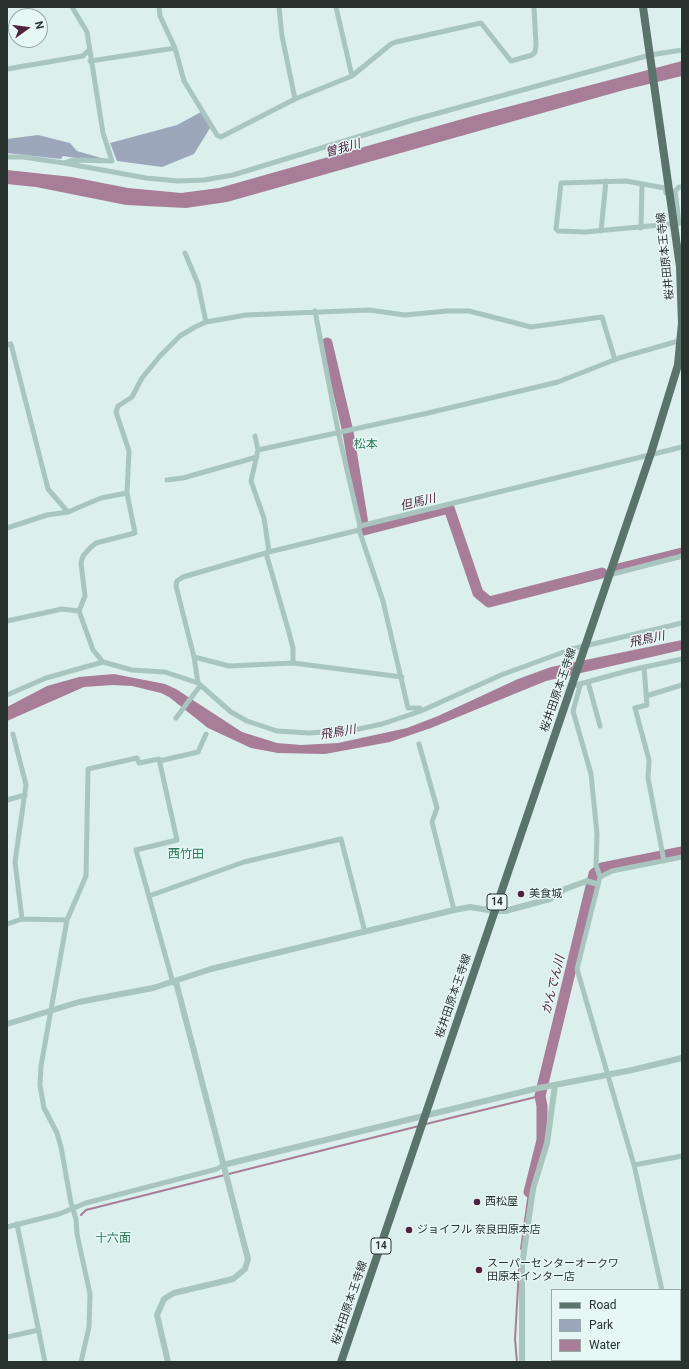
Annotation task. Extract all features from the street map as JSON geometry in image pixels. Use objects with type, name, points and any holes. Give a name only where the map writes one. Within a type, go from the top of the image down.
[{"type":"main road","name":"桜井田原本王寺線","points":[[341,1362],[494,911],[574,686],[585,645],[651,453],[678,365],[681,340],[682,292],[678,224],[643,7]]},
{"type":"street","points":[[64,163],[73,160],[112,161],[103,133],[90,61],[87,32],[72,7]]},
{"type":"street","points":[[158,7],[160,16],[175,48],[184,81],[217,135],[221,137],[295,99],[352,76],[391,44],[481,23],[511,61],[532,55],[535,52],[536,45],[534,7]]},
{"type":"street","points":[[279,7],[282,36],[295,99]]},
{"type":"street","points":[[336,7],[352,76]]},
{"type":"street","points":[[90,61],[175,48]]},
{"type":"street","points":[[7,69],[83,56],[89,50]]},
{"type":"street","points":[[7,157],[23,157],[64,163],[146,178],[165,180],[204,180],[233,175],[413,120],[651,56],[682,50]]},
{"type":"street","points":[[601,231],[606,181]]},
{"type":"street","points":[[626,181],[665,188],[670,221],[678,224],[601,231],[558,231],[556,229],[560,183],[626,181]]},
{"type":"street","points":[[641,228],[642,184]]},
{"type":"street","points":[[678,224],[675,191],[679,187],[682,187]]},
{"type":"street","points":[[185,253],[198,284],[206,322]]},
{"type":"street","points":[[79,611],[85,596],[81,563],[84,556],[96,543],[135,532],[127,493],[129,451],[116,412],[118,406],[132,397],[142,378],[175,341],[195,327],[206,322],[246,314],[368,310],[416,315],[446,311],[469,311],[531,327],[602,317],[614,360]]},
{"type":"street","points":[[315,312],[338,431],[360,528],[383,601],[402,677],[408,708],[420,708],[421,711]]},
{"type":"street","points":[[258,450],[338,431],[428,413],[558,382],[614,360],[681,340]]},
{"type":"street","points":[[7,345],[11,344],[48,489],[68,512]]},
{"type":"street","points":[[255,436],[258,450],[251,481],[264,518],[267,553],[293,648],[293,663]]},
{"type":"street","points":[[177,717],[199,685],[194,657],[176,586],[177,581],[183,577],[360,528],[651,453],[682,447]]},
{"type":"street","points":[[167,480],[183,478],[256,457]]},
{"type":"street","points":[[7,528],[47,515],[68,512],[101,498],[127,493]]},
{"type":"street","points":[[609,575],[682,556]]},
{"type":"street","points":[[7,621],[62,609],[79,611]]},
{"type":"street","points":[[79,611],[93,650],[103,662]]},
{"type":"street","points":[[7,695],[46,678],[103,662],[132,670],[165,672],[199,685],[231,712],[262,727],[292,733],[354,730],[382,724],[421,711],[501,675],[585,645],[682,623]]},
{"type":"street","points":[[194,657],[228,666],[293,663],[402,677]]},
{"type":"street","points":[[600,877],[596,865],[597,834],[592,774],[573,711],[574,686],[644,667],[682,659]]},
{"type":"street","points":[[644,667],[647,705],[635,708],[649,760],[648,778],[664,861]]},
{"type":"street","points":[[588,682],[600,726]]},
{"type":"street","points":[[646,696],[682,685]]},
{"type":"street","points":[[13,734],[26,785],[15,862],[22,919]]},
{"type":"street","points":[[81,1362],[89,1327],[90,1300],[74,1209],[70,1203],[61,1147],[57,1133],[44,1108],[40,1085],[41,1066],[50,1010],[67,920],[86,876],[88,769],[138,758],[139,763],[159,759],[159,761],[198,752],[206,734]]},
{"type":"street","points":[[419,744],[437,808],[432,822],[454,910]]},
{"type":"street","points":[[159,761],[178,840],[136,850],[143,881],[150,896],[174,982],[247,1254],[247,1265],[242,1273],[233,1279],[174,1293],[164,1299],[157,1315],[168,1362]]},
{"type":"street","points":[[7,800],[25,795]]},
{"type":"street","points":[[150,896],[244,862],[341,839],[365,932]]},
{"type":"street","points":[[662,1289],[634,1164],[609,1074],[577,969],[597,884],[600,877],[612,871],[682,857]]},
{"type":"street","points":[[7,1024],[79,1002],[153,988],[211,969],[454,910],[470,907],[494,911],[505,911],[550,899],[565,889],[587,881],[597,884]]},
{"type":"street","points":[[7,924],[22,919],[67,920]]},
{"type":"street","points":[[7,1227],[74,1209],[86,1203],[224,1167],[425,1118],[534,1089],[632,1070],[682,1058]]},
{"type":"street","points":[[522,1362],[522,1265],[533,1190],[547,1144],[555,1085]]},
{"type":"street","points":[[634,1164],[682,1156]]},
{"type":"street","points":[[17,1224],[45,1362]]},
{"type":"street","points":[[7,1337],[39,1330]]},
{"type":"green space","points":[[201,112],[210,128],[194,154],[162,167],[117,161],[110,143],[177,125]]},
{"type":"green space","points":[[38,135],[70,143],[77,151],[108,160],[89,160],[63,156],[61,159],[7,153],[7,139]]},
{"type":"water","points":[[682,61],[682,76],[624,90],[227,202],[186,208],[126,205],[36,187],[7,184],[7,170],[72,177],[128,188],[181,193],[219,188],[473,116]]},
{"type":"water","points":[[682,640],[682,650],[546,681],[431,728],[390,742],[325,754],[278,753],[251,748],[208,728],[169,697],[161,693],[132,686],[113,685],[84,687],[7,721],[7,707],[47,686],[79,677],[114,674],[165,684],[176,689],[242,732],[277,743],[301,745],[338,743],[407,728],[438,716],[518,679],[551,667]]},
{"type":"waterway","name":"但馬川","points":[[327,343],[348,432],[364,530],[449,508],[478,593],[489,602],[602,573]]},
{"type":"waterway","name":"但馬川","points":[[618,569],[682,553]]},
{"type":"waterway","name":"かんでん川","points":[[529,1192],[542,1140],[542,1106],[540,1096],[594,874],[602,868],[682,852]]},
{"type":"waterway","points":[[426,1124],[540,1096]]},
{"type":"waterway","points":[[81,1215],[86,1210],[419,1126]]},
{"type":"waterway","points":[[521,1249],[529,1192]]},
{"type":"waterway","points":[[517,1362],[515,1339],[519,1269]]},
{"type":"place","name":"美食城","points":[[521,894]]},
{"type":"place","name":"西松屋","points":[[477,1202]]},
{"type":"place","name":"ジョイフル 奈良田原本店","points":[[409,1230]]},
{"type":"place","name":"スーパーセンターオークワ 田原本インター店","points":[[479,1270]]},
{"type":"district","name":"松本","points":[[366,445]]},
{"type":"district","name":"西竹田","points":[[186,855]]},
{"type":"district","name":"十六面","points":[[113,1239]]},
{"type":"water label","name":"曽我川","points":[[343,149]]},
{"type":"water label","name":"飛鳥川","points":[[647,640]]},
{"type":"water label","name":"飛鳥川","points":[[338,733]]}]
